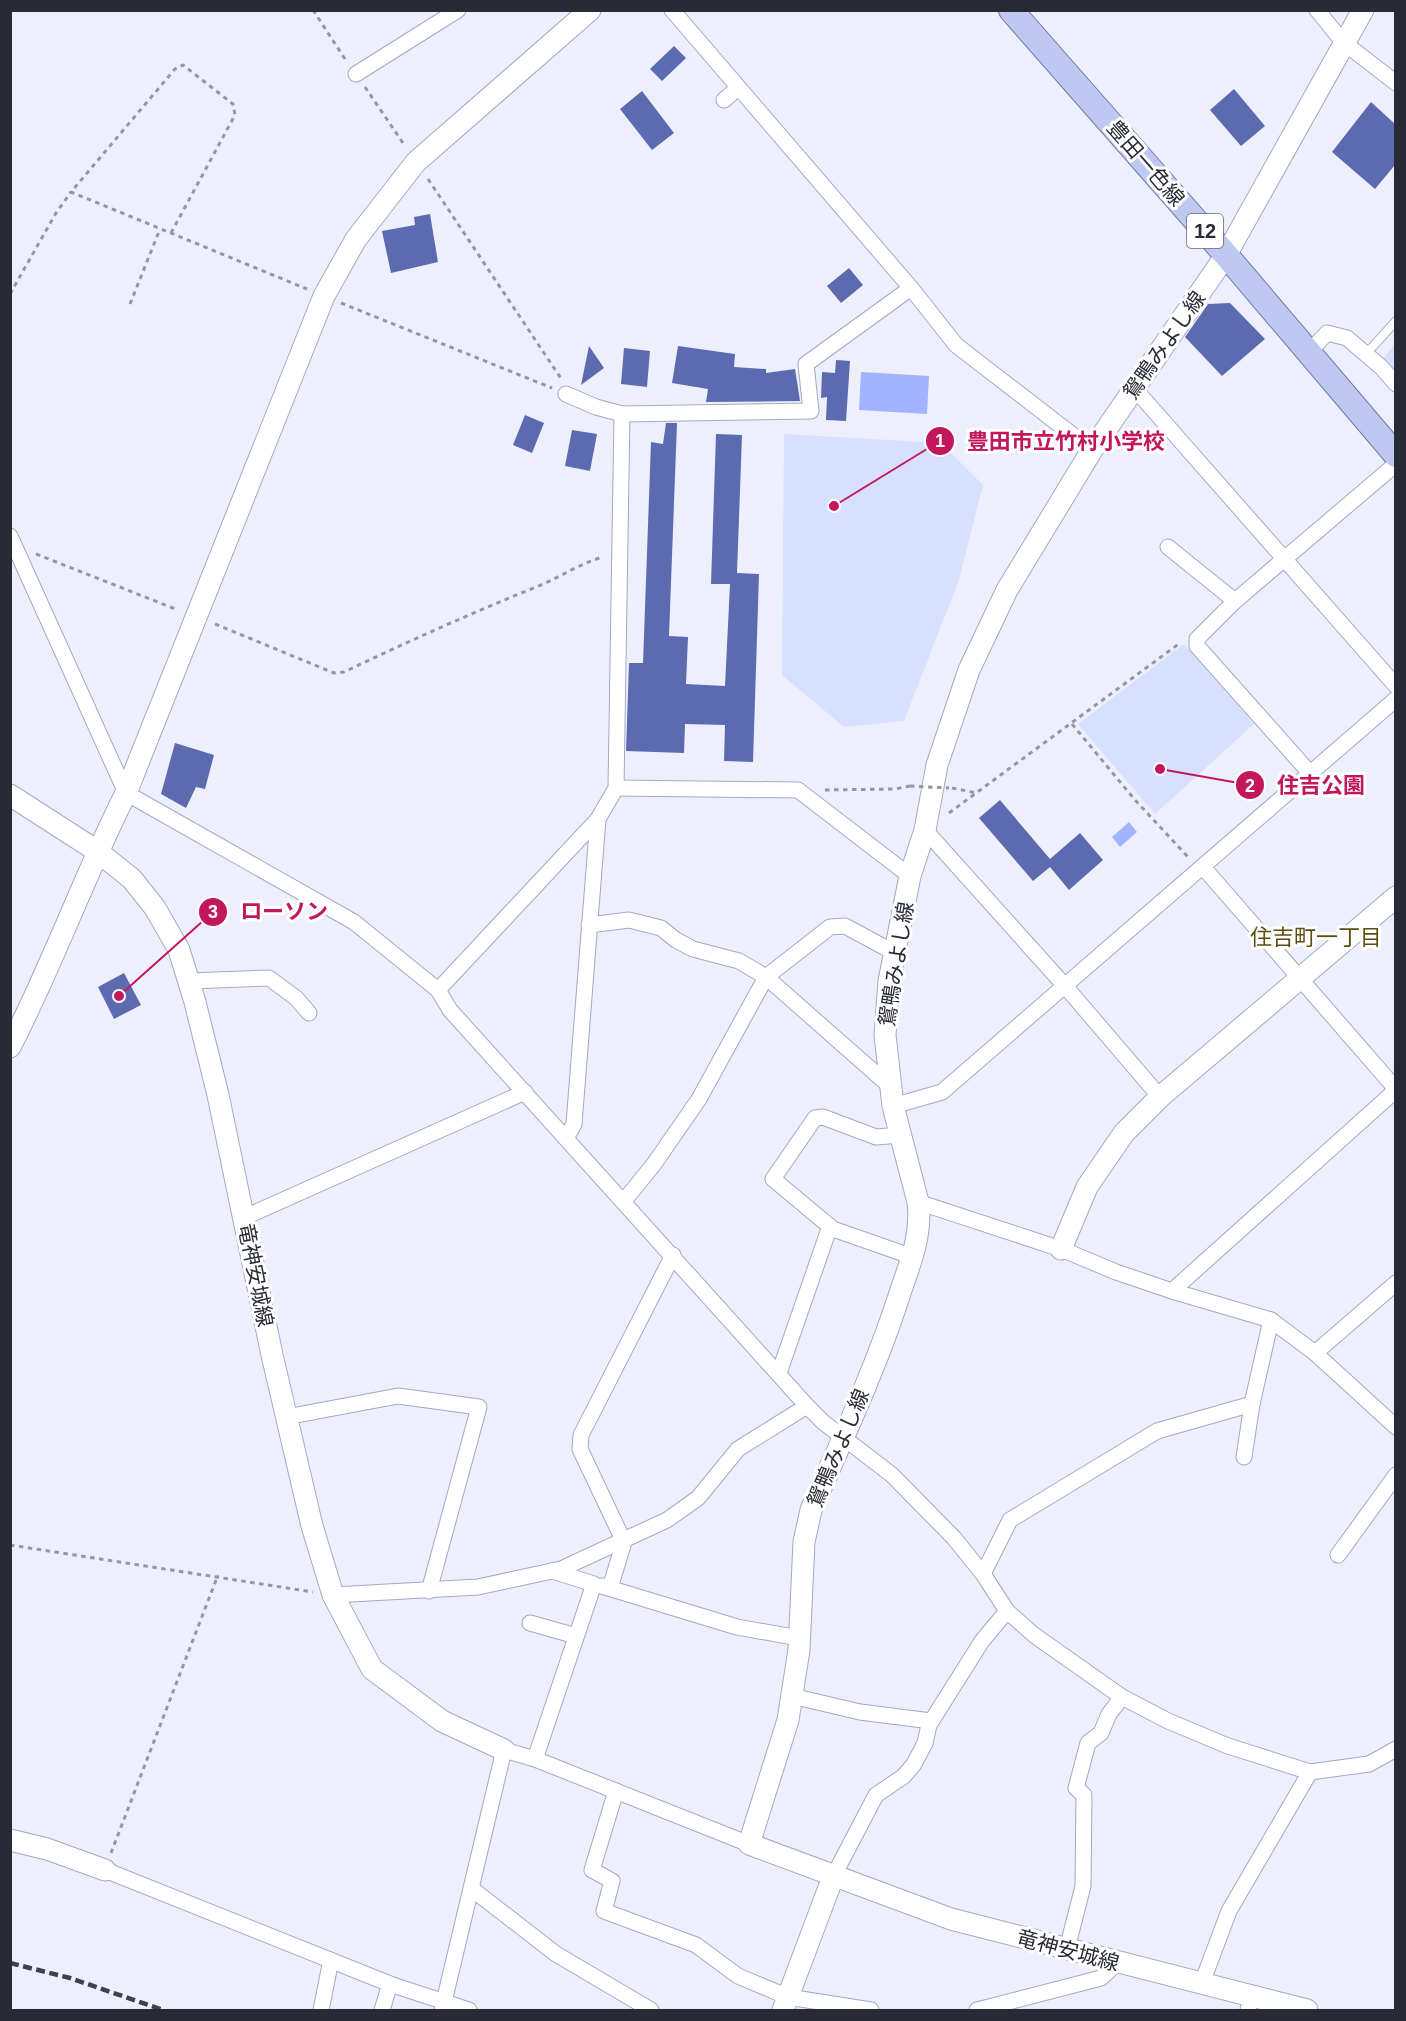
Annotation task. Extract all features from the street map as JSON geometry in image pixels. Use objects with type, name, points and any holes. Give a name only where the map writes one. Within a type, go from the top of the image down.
[{"type":"main road","name":"豊田一色線","points":[[1011,10],[1226,255],[1395,455]]},
{"type":"street","points":[[356,74],[458,10]]},
{"type":"street","points":[[10,1047],[33,1004],[97,851],[126,793],[324,296],[356,239],[416,162],[590,10]]},
{"type":"street","points":[[672,10],[911,288],[956,345],[1092,450]]},
{"type":"street","points":[[1317,10],[1343,42],[1395,83]]},
{"type":"street","name":"鴛鴨みよし線","points":[[749,1844],[788,1720],[799,1638],[804,1542],[811,1510],[891,1323],[913,1257],[920,1218],[892,1096],[885,1035],[889,981],[910,876],[926,830],[937,765],[969,670],[1007,590],[1092,450],[1226,255],[1343,42],[1363,10]]},
{"type":"street","points":[[724,100],[738,88]]},
{"type":"street","points":[[566,394],[596,408],[622,414],[811,411],[806,364],[911,288]]},
{"type":"street","points":[[1309,352],[1327,333],[1347,338],[1395,384]]},
{"type":"street","points":[[1134,388],[1395,686]]},
{"type":"street","points":[[438,990],[598,819],[616,788],[622,414]]},
{"type":"street","points":[[1310,772],[1197,646],[1197,639],[1235,601],[1395,464]]},
{"type":"street","points":[[13,541],[126,793],[354,922],[438,990],[450,1010],[567,1137],[807,1406],[823,1422],[892,1475],[954,1539],[983,1574],[1007,1611],[1034,1635],[1122,1697],[1168,1721],[1228,1746],[1310,1772],[1369,1764],[1395,1749]]},
{"type":"street","points":[[1168,547],[1235,601]]},
{"type":"street","points":[[590,925],[629,920],[661,928],[676,940],[693,949],[739,961],[766,977],[892,1096],[942,1092],[1395,699]]},
{"type":"street","points":[[616,788],[798,790],[910,876]]},
{"type":"street","name":"竜神安城線","points":[[10,795],[97,851],[132,879],[155,908],[179,950],[189,981],[245,1217],[286,1417],[312,1526],[333,1595],[372,1669],[442,1721],[504,1750]]},
{"type":"street","points":[[567,1137],[574,1124],[598,819]]},
{"type":"street","points":[[926,830],[1160,1097]]},
{"type":"street","points":[[1172,1292],[1395,1089],[1302,978],[1203,867]]},
{"type":"street","points":[[1061,1249],[1087,1187],[1124,1133],[1160,1097],[1395,897]]},
{"type":"street","points":[[624,1201],[654,1164],[699,1099],[766,977],[830,927],[845,926],[895,953]]},
{"type":"street","points":[[189,981],[269,978],[296,998],[309,1013]]},
{"type":"street","points":[[245,1217],[525,1092]]},
{"type":"street","points":[[901,1135],[876,1137],[824,1117],[815,1118],[773,1179],[830,1226],[913,1257]]},
{"type":"street","points":[[918,1202],[1061,1249],[1172,1292],[1270,1320],[1314,1353],[1395,1427]]},
{"type":"street","points":[[779,1373],[830,1226]]},
{"type":"street","points":[[610,1588],[624,1542],[580,1449],[581,1436],[673,1255]]},
{"type":"street","points":[[1314,1353],[1395,1283]]},
{"type":"street","points":[[1244,1457],[1252,1404],[1270,1320]]},
{"type":"street","points":[[286,1417],[398,1396],[479,1407],[429,1591]]},
{"type":"street","points":[[983,1574],[1010,1520],[1157,1431],[1252,1404]]},
{"type":"street","points":[[333,1595],[478,1587],[551,1571],[624,1542],[667,1520],[698,1498],[738,1449],[807,1406]]},
{"type":"street","points":[[1338,1555],[1395,1475]]},
{"type":"street","points":[[551,1571],[737,1627],[799,1638]]},
{"type":"street","points":[[535,1759],[594,1584]]},
{"type":"street","points":[[786,2004],[832,1877],[876,1796],[904,1776],[914,1764],[925,1743],[931,1721],[982,1641],[1007,1611]]},
{"type":"street","points":[[530,1623],[576,1636]]},
{"type":"street","points":[[792,1696],[860,1712],[931,1721]]},
{"type":"street","points":[[1067,1949],[1083,1886],[1084,1795],[1076,1788],[1088,1743],[1101,1732],[1109,1714],[1122,1697]]},
{"type":"street","points":[[443,2006],[504,1750],[535,1759],[832,1877]]},
{"type":"street","points":[[1202,1983],[1229,1911],[1310,1772]]},
{"type":"street","points":[[616,1791],[592,1870],[612,1881],[604,1911],[696,1945],[738,1976],[786,2004],[872,2010]]},
{"type":"street","points":[[10,1840],[47,1849],[105,1870],[443,2006],[469,2010]]},
{"type":"street","name":"竜神安城線","points":[[832,1877],[951,1919],[1202,1983],[1250,2003],[1307,2010]]},
{"type":"street","points":[[471,1888],[556,1954],[651,2010]]},
{"type":"street","points":[[321,2010],[331,1960]]},
{"type":"street","points":[[977,2010],[1101,1978],[1117,1963]]},
{"type":"street","points":[[382,2010],[390,1984]]},
{"type":"lane","points":[[1366,354],[1395,321]]},
{"type":"path","points":[[10,294],[56,213],[71,192],[175,69],[183,65],[233,104],[235,114],[171,233]]},
{"type":"path","points":[[416,162],[563,382],[566,394]]},
{"type":"path","points":[[71,192],[566,394]]},
{"type":"path","points":[[130,303],[160,229]]},
{"type":"path","points":[[13,541],[334,673],[344,672],[446,624],[565,575],[588,561],[603,557],[620,558]]},
{"type":"path","points":[[926,830],[1072,724],[1178,643],[1197,639]]},
{"type":"path","points":[[1072,724],[1186,856],[1203,867]]},
{"type":"path","points":[[798,790],[895,789],[910,786],[950,788],[977,793]]},
{"type":"path","points":[[10,1545],[218,1575],[333,1595]]},
{"type":"path","points":[[105,1870],[218,1575]]},
{"type":"shaded area","points":[[1395,344],[1395,375],[1382,360]]},
{"type":"shaded area","points":[[784,434],[941,443],[983,485],[959,580],[904,721],[844,727],[782,675]]},
{"type":"shaded area","points":[[1184,644],[1254,724],[1155,814],[1078,724]]},
{"type":"water","points":[[861,372],[929,376],[927,414],[859,410]]},
{"type":"water","points":[[1129,822],[1137,832],[1120,847],[1112,837]]},
{"type":"building","points":[[674,46],[686,58],[662,81],[650,69]]},
{"type":"building","points":[[1234,89],[1265,126],[1241,146],[1210,110]]},
{"type":"building","points":[[642,91],[674,133],[652,150],[620,109]]},
{"type":"building","points":[[1371,102],[1395,124],[1395,165],[1375,189],[1332,152]]},
{"type":"building","points":[[430,214],[438,262],[391,273],[382,231],[415,225],[414,217]]},
{"type":"building","points":[[849,268],[863,285],[841,303],[827,286]]},
{"type":"building","points":[[1230,303],[1265,339],[1222,376],[1185,337],[1208,304]]},
{"type":"building","points":[[589,346],[604,368],[581,385]]},
{"type":"building","points":[[678,346],[735,354],[734,367],[766,369],[766,373],[795,369],[800,401],[706,402],[708,389],[672,383]]},
{"type":"building","points":[[624,348],[650,351],[647,387],[621,384]]},
{"type":"building","points":[[836,360],[850,361],[846,421],[826,420],[827,397],[821,398],[822,372],[835,373]]},
{"type":"building","points":[[525,415],[544,423],[532,453],[513,445]]},
{"type":"building","points":[[666,423],[677,423],[669,636],[688,637],[686,684],[725,686],[730,584],[711,584],[716,434],[742,435],[737,573],[759,574],[753,762],[724,761],[725,725],[685,724],[684,753],[626,751],[629,663],[643,663],[651,442],[663,444]]},
{"type":"building","points":[[572,430],[597,434],[590,471],[565,466]]},
{"type":"building","points":[[175,743],[214,755],[205,789],[196,787],[186,808],[161,794]]},
{"type":"building","points":[[1000,800],[1050,859],[1080,833],[1103,860],[1069,890],[1050,867],[1033,881],[979,818]]},
{"type":"building","points":[[124,973],[141,1005],[114,1019],[98,987]]},
{"type":"railway","points":[[10,1963],[70,1978],[163,2010]]},
{"type":"place","name":"豊田市立竹村小学校","points":[[834,506]]},
{"type":"place","name":"住吉公園","points":[[1160,769]]},
{"type":"place","name":"ローソン","points":[[119,996]]},
{"type":"district","name":"住吉町一丁目","points":[[1316,937]]}]
